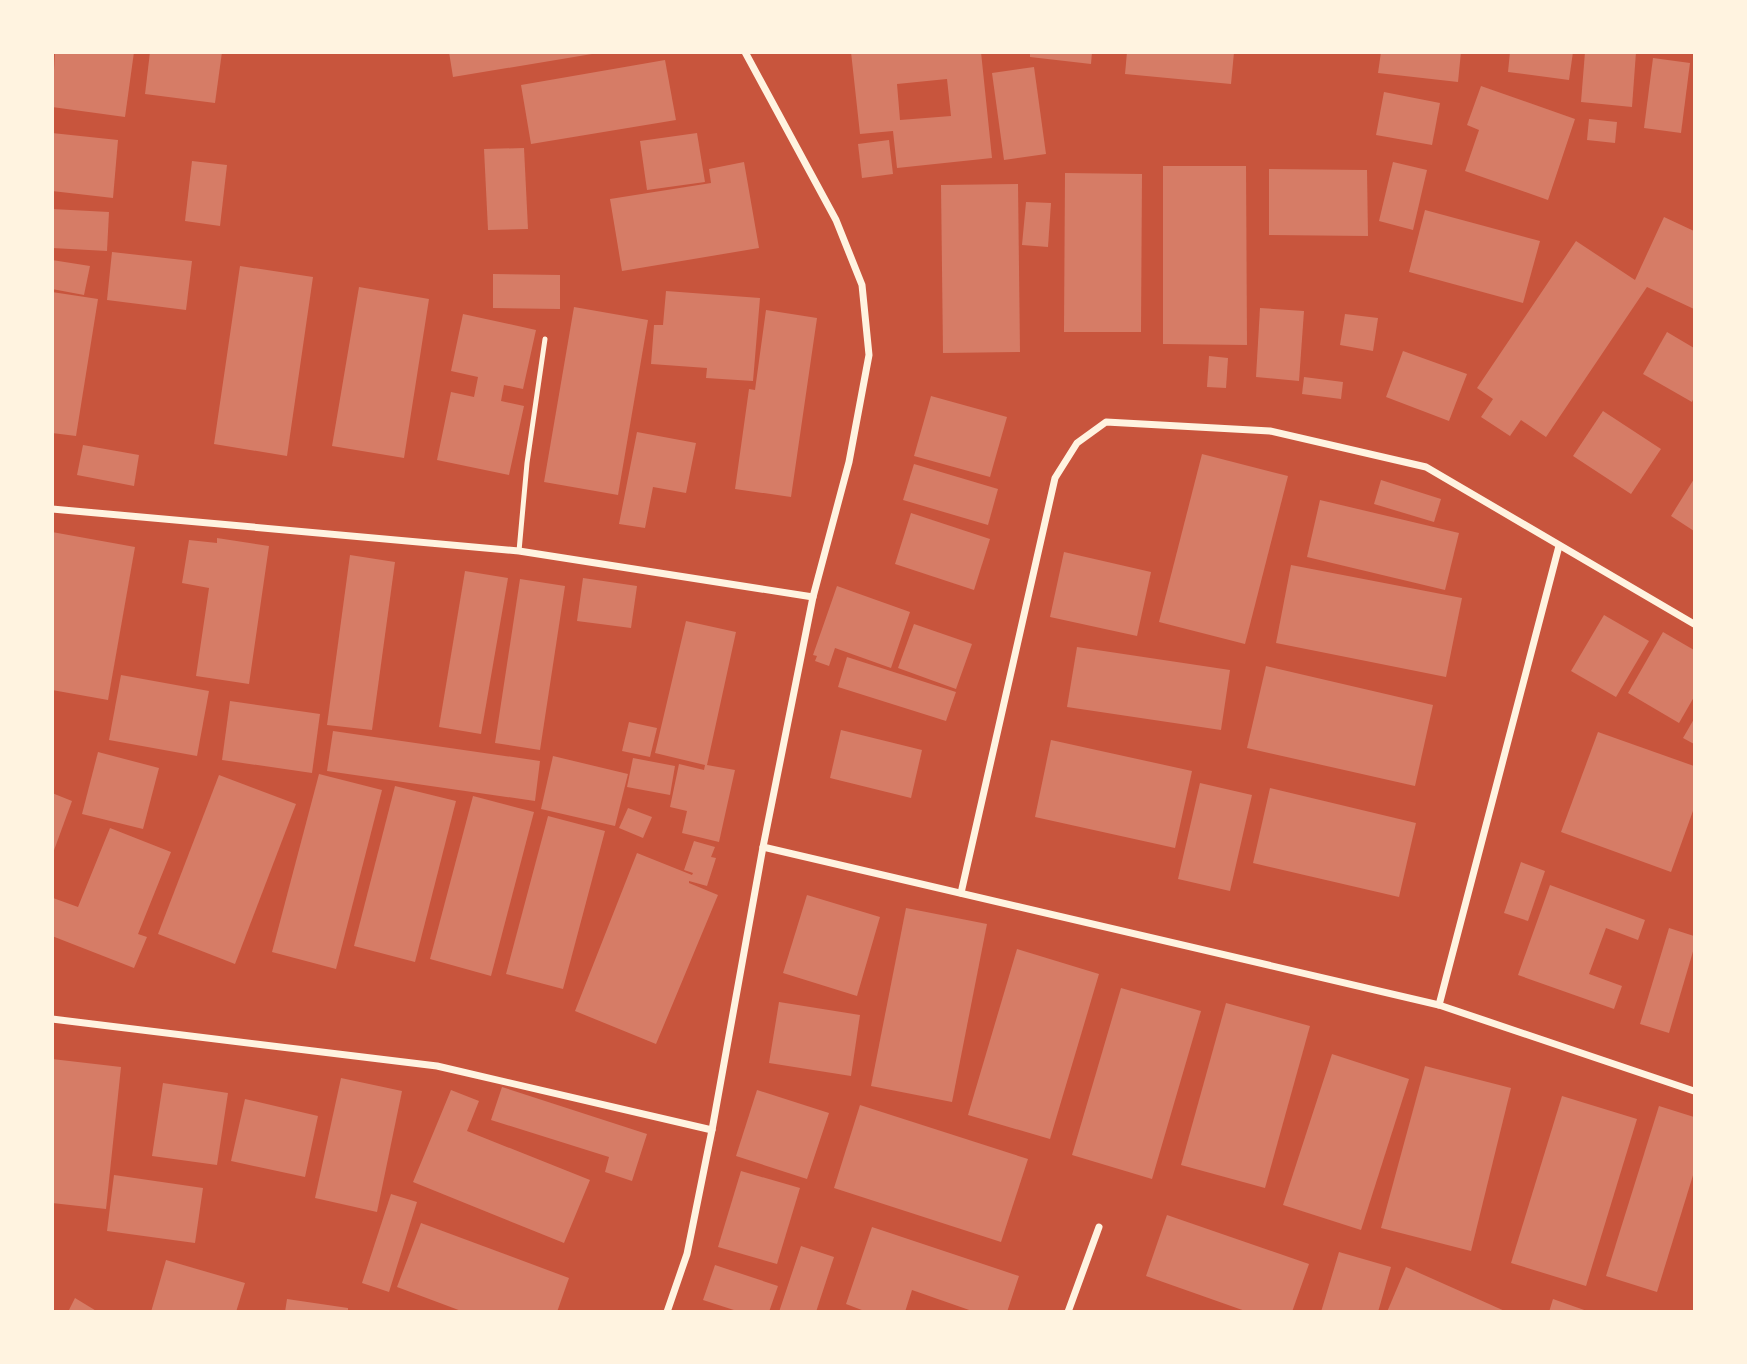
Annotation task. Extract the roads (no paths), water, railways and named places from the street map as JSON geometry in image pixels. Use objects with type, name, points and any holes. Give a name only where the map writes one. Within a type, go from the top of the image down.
[{"type":"street","points":[[667,1311],[687,1254],[813,597],[849,462],[869,355],[862,285],[836,220],[745,52]]},
{"type":"street","points":[[961,892],[1055,478],[1077,443],[1107,422],[1270,431],[1426,467],[1695,624]]},
{"type":"street","points":[[52,509],[519,551],[813,597]]},
{"type":"street","points":[[1439,1005],[1559,546]]},
{"type":"street","points":[[763,848],[1439,1005],[1695,1091]]},
{"type":"street","points":[[52,1019],[437,1066],[712,1130]]},
{"type":"street","points":[[1068,1311],[1099,1227]]},
{"type":"lane","points":[[519,551],[527,463],[544,339]]}]
